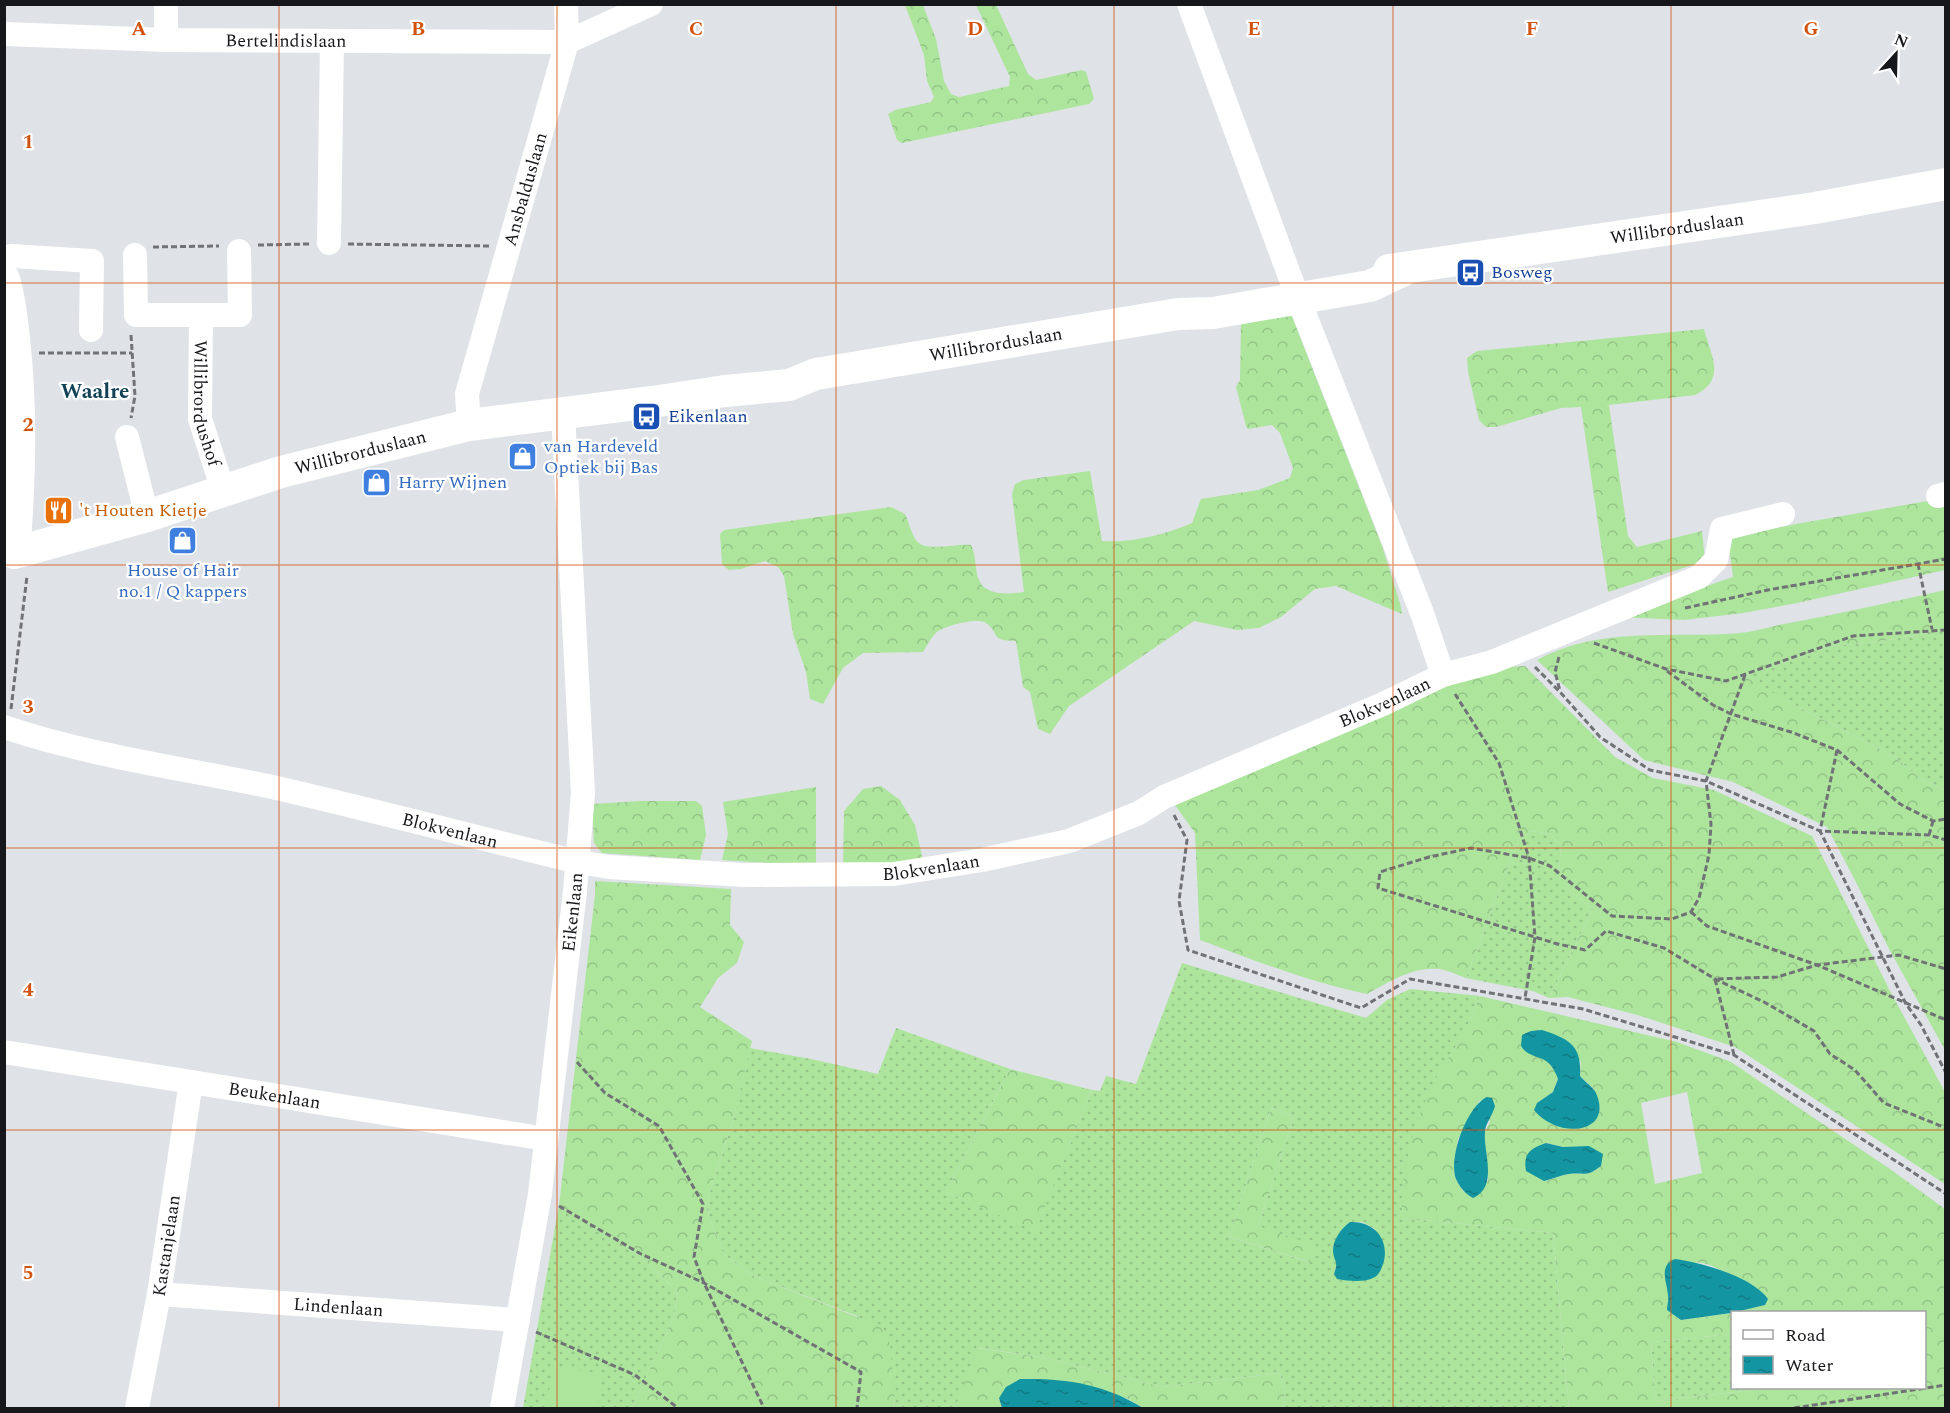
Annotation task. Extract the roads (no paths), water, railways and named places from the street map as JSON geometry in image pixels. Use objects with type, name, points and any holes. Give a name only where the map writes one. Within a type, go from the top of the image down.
[{"type":"main road","name":"Willibrorduslaan","points":[[9,553],[147,516],[281,472],[469,424],[724,391],[789,385],[816,374],[1178,314],[1231,294],[1296,292],[1375,271],[1815,208],[1946,184]]},
{"type":"main road","points":[[4,279],[9,296],[18,372],[19,413],[17,514],[9,553]]},
{"type":"street","points":[[166,4],[166,40]]},
{"type":"street","name":"Ansbalduslaan","points":[[469,424],[467,394],[567,42],[566,4]]},
{"type":"street","points":[[567,42],[651,4]]},
{"type":"street","points":[[1190,4],[1296,292],[1422,613],[1443,675]]},
{"type":"street","name":"Bertelindislaan","points":[[4,34],[166,40],[567,42]]},
{"type":"street","points":[[328,243],[332,41]]},
{"type":"street","name":"Willibrordushof","points":[[135,255],[136,315],[240,315],[239,251]]},
{"type":"street","points":[[4,258],[12,256],[92,261],[91,330]]},
{"type":"street","name":"Willibrordushof","points":[[201,316],[200,419],[223,490]]},
{"type":"street","name":"Eikenlaan","points":[[502,1408],[540,1194],[578,862],[583,793],[563,413]]},
{"type":"street","points":[[127,437],[147,516]]},
{"type":"street","name":"Blokvenlaan","points":[[7,728],[73,745],[281,789],[578,862],[609,867],[744,875],[894,874],[982,860],[1069,841],[1138,813],[1164,797],[1383,704],[1443,675],[1492,662],[1699,577],[1716,560],[1722,529],[1783,514]]},
{"type":"street","name":"Beukenlaan","points":[[4,1052],[546,1139]]},
{"type":"street","name":"Kastanjelaan","points":[[137,1408],[159,1294],[191,1082]]},
{"type":"street","name":"Lindenlaan","points":[[159,1294],[518,1322]]},
{"type":"water","points":[[1542,1030],[1566,1040],[1576,1050],[1579,1057],[1580,1076],[1595,1091],[1599,1107],[1597,1117],[1591,1124],[1569,1129],[1556,1126],[1544,1120],[1534,1110],[1537,1103],[1553,1092],[1558,1079],[1550,1064],[1525,1051],[1521,1046],[1522,1035]]},
{"type":"water","points":[[1487,1097],[1492,1098],[1495,1106],[1485,1132],[1488,1178],[1481,1193],[1473,1198],[1457,1181],[1455,1161],[1460,1135],[1466,1123],[1479,1103]]},
{"type":"water","points":[[1546,1143],[1563,1147],[1589,1146],[1603,1154],[1601,1166],[1588,1173],[1566,1175],[1544,1181],[1526,1171],[1525,1165],[1529,1152]]},
{"type":"water","points":[[1350,1222],[1366,1224],[1378,1232],[1382,1238],[1384,1261],[1380,1272],[1371,1279],[1342,1280],[1337,1279],[1334,1274],[1336,1264],[1333,1251],[1334,1242]]},
{"type":"water","points":[[1675,1259],[1698,1263],[1739,1277],[1761,1291],[1768,1299],[1765,1305],[1731,1311],[1731,1313],[1681,1320],[1667,1310],[1665,1270]]},
{"type":"water","points":[[1020,1379],[1069,1381],[1084,1384],[1114,1393],[1143,1408],[1002,1408],[999,1398],[1006,1387]]},
{"type":"place","name":"Bosweg","points":[[1470,272]]},
{"type":"place","name":"Eikenlaan","points":[[647,416]]},
{"type":"place","name":"van Hardeveld Optiek bij Bas","points":[[523,456]]},
{"type":"place","name":"Harry Wijnen","points":[[377,482]]},
{"type":"place","name":"'t Houten Kietje","points":[[58,510]]},
{"type":"place","name":"House of Hair no.1 / Q kappers","points":[[183,541]]},
{"type":"district","name":"Waalre","points":[[95,392]]}]
